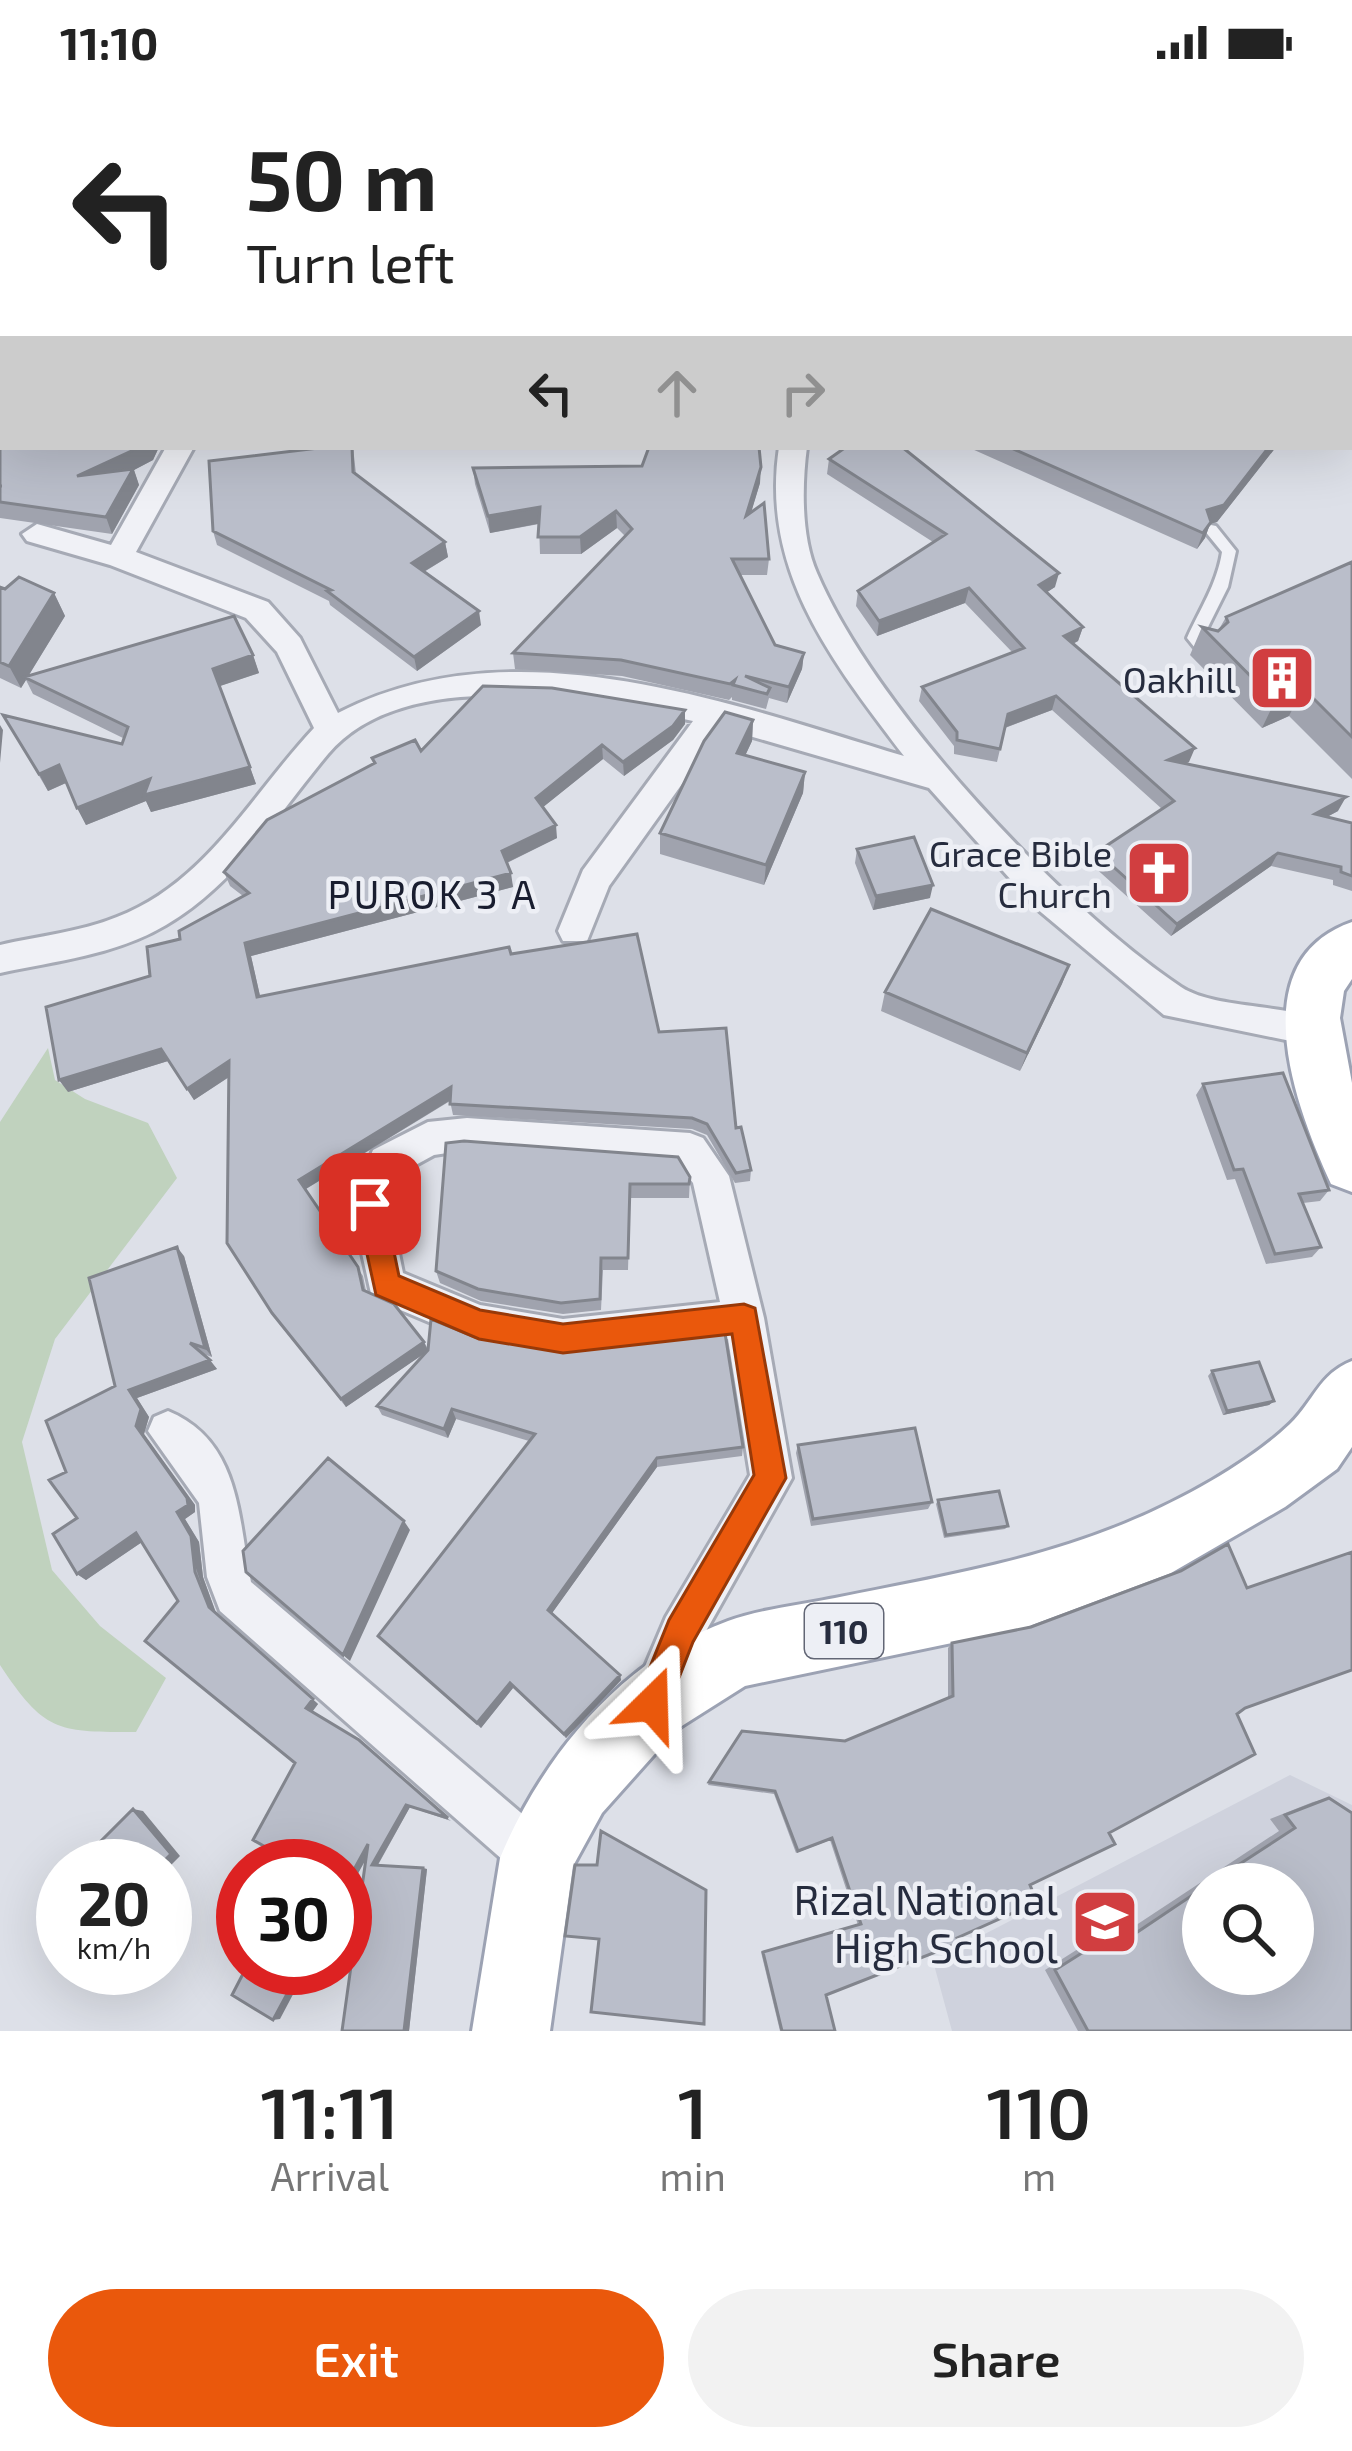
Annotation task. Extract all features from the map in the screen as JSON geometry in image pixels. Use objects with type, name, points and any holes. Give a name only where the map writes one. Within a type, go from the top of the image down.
[{"type":"main road","points":[[1352,945],[1314,983],[1310,1030],[1352,1166]]},
{"type":"main road","name":"110","points":[[511,2031],[537,1858],[576,1787],[652,1704],[732,1654],[1024,1594],[1147,1549],[1262,1484],[1314,1446],[1352,1392]]},
{"type":"street","points":[[118,557],[178,450]]},
{"type":"street","points":[[793,450],[788,482],[800,569],[849,661],[940,778],[1048,898],[1176,1004],[1310,1030]]},
{"type":"street","points":[[37,534],[118,557],[257,610],[289,646],[331,731]]},
{"type":"street","points":[[8,957],[147,920],[200,880],[275,801],[331,731],[374,708],[468,685],[603,692],[715,712],[940,778]]},
{"type":"street","points":[[575,932],[595,880],[691,753],[715,712]]},
{"type":"street","points":[[652,1704],[680,1632],[771,1478],[744,1318],[710,1175],[690,1150],[467,1135],[428,1139],[386,1162],[370,1204],[386,1285],[479,1324],[563,1338],[744,1318]]},
{"type":"street","points":[[168,1431],[211,1478],[224,1520],[225,1576],[235,1596],[537,1858]]},
{"type":"lane","points":[[1204,650],[1196,638],[1206,608],[1226,584],[1229,551],[1211,530]]},
{"type":"shaded area","name":"Rizal National High School","points":[[1290,1775],[1352,1805],[1352,2031],[952,2031],[933,1961]]},
{"type":"green space","points":[[48,1048],[55,1080],[85,1099],[148,1123],[177,1178],[55,1339],[22,1442],[52,1570],[100,1626],[166,1678],[136,1732],[88,1731],[56,1724],[29,1704],[0,1665],[0,1122]]},
{"type":"building","points":[[0,450],[133,450],[77,476],[133,469],[106,517],[0,502]]},
{"type":"building","points":[[302,450],[352,450],[353,472],[445,542],[412,563],[479,611],[414,657],[327,591],[331,590],[213,531],[209,461]]},
{"type":"building","points":[[648,450],[759,450],[761,467],[746,516],[764,503],[769,559],[732,559],[775,645],[804,653],[789,687],[745,676],[770,688],[767,694],[733,685],[735,680],[730,684],[621,660],[513,653],[632,529],[616,511],[580,537],[538,537],[540,507],[488,516],[473,468],[642,466]]},
{"type":"building","points":[[842,450],[906,450],[1059,573],[1039,585],[1083,627],[1064,636],[1195,748],[1168,760],[1346,797],[1315,814],[1352,823],[1352,876],[1341,872],[1341,867],[1278,853],[1177,924],[1097,852],[1174,801],[1056,696],[1008,714],[1000,749],[957,740],[957,732],[922,687],[1024,648],[969,588],[879,621],[858,591],[946,534],[829,459]]},
{"type":"building","points":[[1016,450],[1267,450],[1224,505],[1207,510],[1211,522],[1203,533]]},
{"type":"building","name":"Oakhill","points":[[1352,562],[1352,737],[1303,688],[1275,701],[1202,627],[1218,631],[1228,622],[1226,617]]},
{"type":"building","points":[[19,577],[54,593],[9,666],[0,662],[0,587],[5,589]]},
{"type":"building","points":[[234,616],[253,655],[213,669],[250,767],[144,795],[150,779],[77,808],[59,765],[39,774],[3,715],[122,744],[128,727],[24,677]]},
{"type":"building","points":[[483,686],[552,688],[685,710],[673,726],[623,762],[602,745],[536,798],[556,825],[502,851],[511,873],[245,943],[257,997],[509,947],[511,954],[637,934],[659,1032],[726,1028],[736,1128],[741,1127],[751,1170],[736,1173],[707,1124],[692,1118],[450,1104],[451,1087],[299,1180],[358,1267],[363,1290],[394,1304],[424,1342],[341,1399],[272,1313],[227,1243],[229,1061],[187,1089],[161,1049],[59,1080],[46,1007],[150,976],[147,947],[180,939],[179,931],[249,893],[224,872],[267,820],[375,763],[372,758],[415,740],[421,751]]},
{"type":"building","points":[[725,712],[753,720],[737,753],[805,772],[766,865],[660,833],[704,741]]},
{"type":"building","points":[[914,837],[933,885],[876,896],[857,849]]},
{"type":"building","points":[[931,909],[1069,965],[1027,1053],[885,992]]},
{"type":"building","points":[[1283,1073],[1329,1190],[1299,1194],[1321,1247],[1275,1254],[1243,1169],[1234,1170],[1203,1084]]},
{"type":"building","points":[[446,1143],[678,1157],[689,1184],[630,1184],[628,1258],[601,1258],[600,1299],[561,1303],[478,1289],[436,1271]]},
{"type":"building","points":[[177,1247],[205,1348],[190,1343],[210,1360],[129,1390],[141,1409],[136,1426],[187,1498],[188,1505],[177,1512],[191,1536],[195,1572],[209,1607],[313,1699],[306,1708],[359,1740],[448,1818],[406,1805],[372,1865],[372,1839],[254,1839],[295,1763],[145,1641],[178,1601],[136,1533],[77,1574],[53,1534],[77,1518],[49,1480],[66,1472],[46,1421],[115,1386],[89,1278]]},
{"type":"building","points":[[431,1319],[475,1337],[560,1351],[725,1333],[743,1447],[657,1458],[548,1610],[620,1675],[564,1734],[510,1683],[477,1723],[378,1636],[535,1434],[452,1409],[444,1429],[377,1406],[428,1350]]},
{"type":"building","points":[[1259,1362],[1274,1401],[1227,1411],[1212,1371]]},
{"type":"building","points":[[915,1428],[932,1502],[813,1519],[798,1445]]},
{"type":"building","points":[[328,1458],[404,1521],[343,1655],[246,1572],[243,1551]]},
{"type":"building","points":[[999,1491],[1008,1526],[946,1535],[938,1500]]},
{"type":"building","points":[[1228,1544],[1247,1588],[1352,1552],[1352,1670],[1245,1708],[1237,1714],[1255,1754],[1109,1833],[1115,1844],[1030,1885],[1037,1902],[957,1938],[959,1943],[826,1995],[835,2031],[782,2031],[763,1952],[861,1924],[832,1838],[798,1851],[775,1791],[709,1782],[742,1731],[845,1741],[953,1696],[952,1643],[1031,1627],[1181,1571]]},
{"type":"building","points":[[1329,1798],[1352,1813],[1352,2031],[1088,2031],[1055,1970],[1115,1932],[1121,1943],[1182,1902],[1182,1995],[1314,1995],[1314,1863],[1241,1863],[1295,1828],[1285,1815]]},
{"type":"building","points":[[133,1809],[158,1839],[103,1839]]},
{"type":"building","points":[[601,1831],[706,1890],[704,2024],[591,2012],[599,1939],[565,1936],[575,1865],[597,1865]]},
{"type":"building","points":[[372,1865],[423,1868],[404,2031],[342,2031],[347,1995],[372,1995]]},
{"type":"building","points":[[232,1995],[286,1995],[273,2020]]},
{"type":"place","name":"Oakhill","points":[[1282,678]]},
{"type":"place","name":"Grace Bible Church","points":[[1159,873]]},
{"type":"place","name":"Rizal National High School","points":[[1105,1922]]},
{"type":"district","name":"PUROK 3 A","points":[[433,893]]},
{"type":"route","points":[[370,1204],[386,1285],[479,1324],[563,1338],[744,1318],[771,1478],[680,1632],[652,1704]]}]
